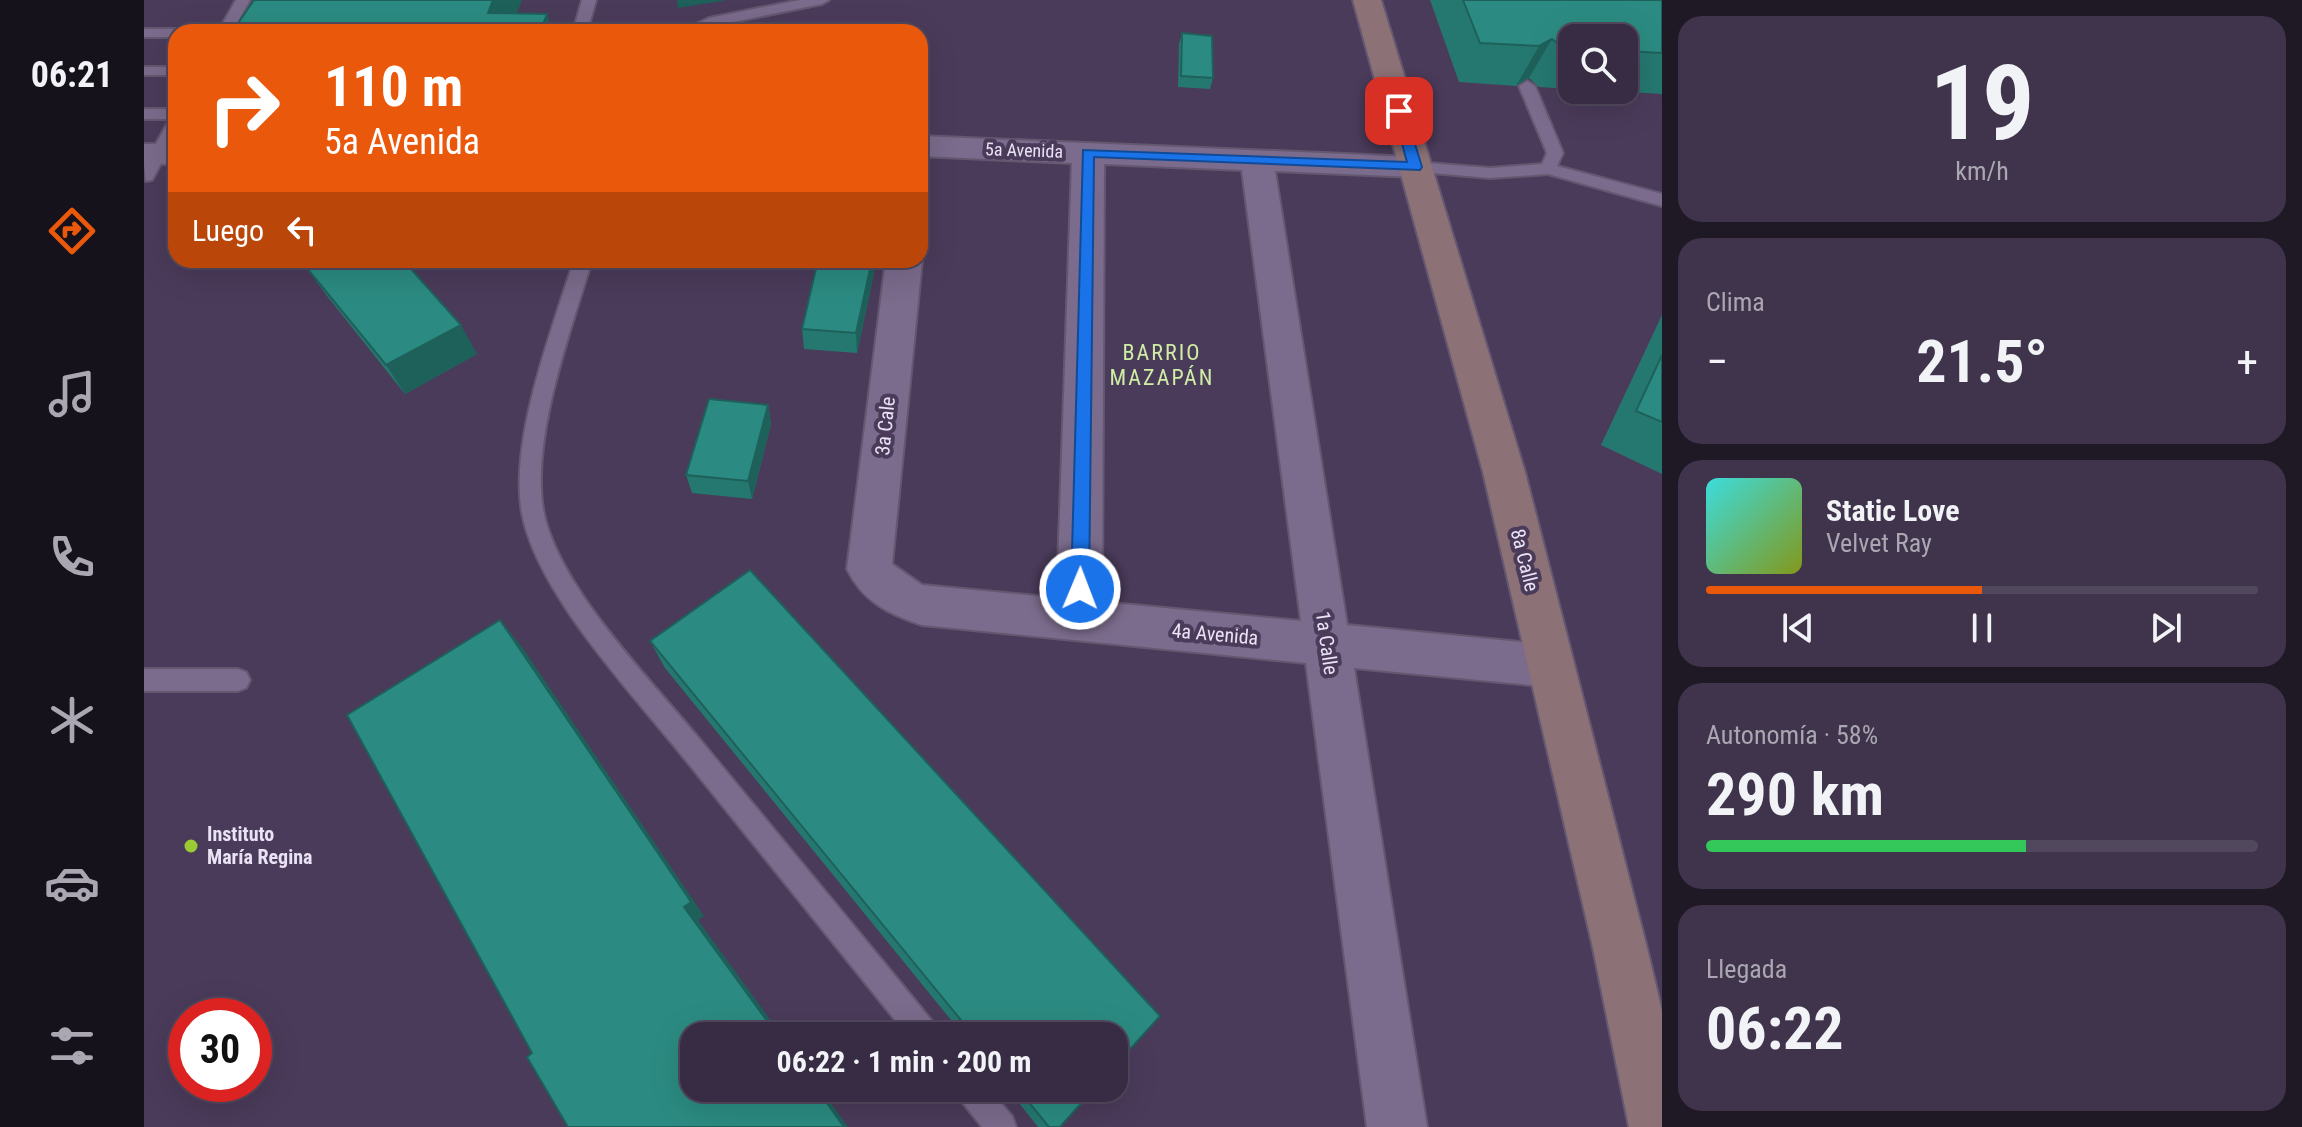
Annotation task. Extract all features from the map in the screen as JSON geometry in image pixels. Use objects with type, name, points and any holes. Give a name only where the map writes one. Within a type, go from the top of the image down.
[{"type":"street","name":"8a Calle","points":[[1367,0],[1504,472],[1620,948],[1659,1127]]},
{"type":"street","name":"5a Avenida","points":[[928,146],[1415,167]]},
{"type":"street","points":[[1079,621],[1088,153]]},
{"type":"street","name":"1a Calle","points":[[1257,160],[1397,1127]]},
{"type":"street","name":"3a Cale","points":[[883,587],[869,569],[903,268]]},
{"type":"street","name":"4a Avenida","points":[[883,587],[899,598],[922,605],[1551,666]]},
{"type":"lane","points":[[230,24],[243,0]]},
{"type":"lane","points":[[582,24],[589,0]]},
{"type":"lane","points":[[706,24],[822,0]]},
{"type":"lane","points":[[144,33],[168,33]]},
{"type":"lane","points":[[144,71],[168,71]]},
{"type":"lane","points":[[1527,86],[1555,153],[1548,169]]},
{"type":"lane","points":[[144,114],[168,114]]},
{"type":"lane","points":[[157,165],[168,140]]},
{"type":"lane","points":[[1415,167],[1499,173],[1548,169],[1662,200]]},
{"type":"lane","points":[[581,268],[552,367],[532,460],[533,512],[555,567],[593,627],[915,1022]]},
{"type":"lane","points":[[144,680],[238,680]]},
{"type":"lane","points":[[980,1102],[1001,1127]]},
{"type":"building","points":[[254,0],[493,0],[488,13],[547,14],[543,24],[238,24]]},
{"type":"building","points":[[1463,0],[1662,0],[1662,53],[1638,52],[1638,24],[1558,24],[1558,44],[1552,39],[1539,46],[1480,43]]},
{"type":"building","points":[[1182,33],[1212,36],[1213,78],[1181,76]]},
{"type":"building","points":[[307,268],[410,268],[461,325],[386,365]]},
{"type":"building","points":[[816,268],[870,268],[856,333],[802,329]]},
{"type":"building","points":[[1662,355],[1662,422],[1636,411]]},
{"type":"building","points":[[709,399],[768,405],[748,481],[686,475]]},
{"type":"building","points":[[750,570],[1160,1016],[1128,1051],[1128,1022],[963,1022],[650,641]]},
{"type":"building","points":[[500,620],[691,902],[684,907],[768,1022],[680,1022],[680,1102],[826,1102],[844,1127],[568,1127],[527,1057],[532,1053],[347,715]]},
{"type":"building","points":[[1028,1102],[1082,1102],[1060,1127],[1049,1127]]},
{"type":"place","name":"Instituto María Regina","points":[[191,846]]},
{"type":"district","name":"BARRIO MAZAPÁN","points":[[1162,364]]},
{"type":"route","points":[[1080,589],[1088,153],[1415,167],[1399,111]]}]
